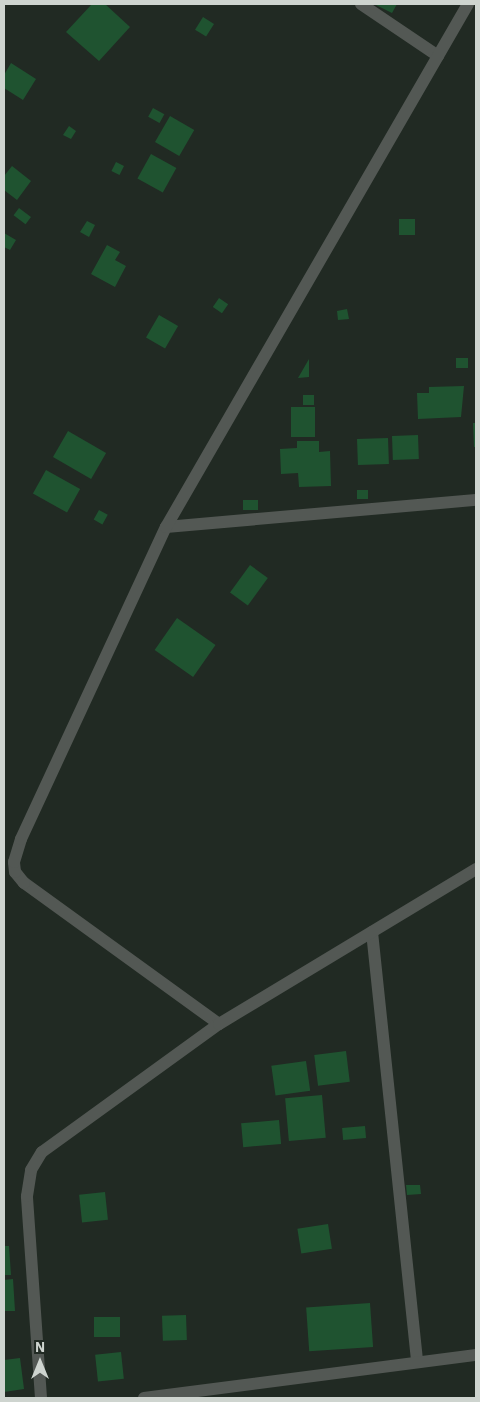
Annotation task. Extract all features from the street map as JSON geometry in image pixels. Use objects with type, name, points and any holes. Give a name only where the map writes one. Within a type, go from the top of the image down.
[{"type":"street","points":[[361,4],[438,56]]},
{"type":"street","points":[[219,1024],[24,883],[15,872],[14,862],[21,840],[166,527],[468,4]]},
{"type":"street","points":[[166,527],[476,500]]},
{"type":"street","points":[[41,1398],[27,1196],[31,1170],[42,1152],[219,1024],[476,869]]},
{"type":"street","points":[[372,932],[417,1362]]},
{"type":"street","points":[[144,1398],[476,1355]]},
{"type":"building","points":[[92,4],[105,4],[130,27],[99,61],[66,32]]},
{"type":"building","points":[[374,4],[397,4],[392,13]]},
{"type":"building","points":[[203,17],[214,24],[206,37],[195,30]]},
{"type":"building","points":[[11,63],[36,79],[23,100],[4,88],[4,75]]},
{"type":"building","points":[[153,108],[164,114],[160,123],[148,117]]},
{"type":"building","points":[[170,116],[194,130],[179,156],[155,142]]},
{"type":"building","points":[[69,126],[76,131],[71,139],[63,135]]},
{"type":"building","points":[[151,154],[176,168],[163,193],[137,178]]},
{"type":"building","points":[[116,162],[124,166],[119,175],[111,171]]},
{"type":"building","points":[[12,166],[31,181],[17,200],[4,190],[4,176]]},
{"type":"building","points":[[19,208],[31,217],[26,224],[14,215]]},
{"type":"building","points":[[399,219],[415,219],[415,235],[399,235]]},
{"type":"building","points":[[87,221],[95,225],[89,237],[80,232]]},
{"type":"building","points":[[4,233],[16,240],[10,250],[4,247]]},
{"type":"building","points":[[107,245],[120,252],[115,260],[126,266],[115,287],[91,274]]},
{"type":"building","points":[[219,298],[228,304],[222,313],[213,307]]},
{"type":"building","points":[[347,309],[349,319],[338,320],[337,311]]},
{"type":"building","points":[[159,315],[178,326],[165,349],[146,338]]},
{"type":"building","points":[[456,358],[468,358],[468,368],[456,368]]},
{"type":"building","points":[[309,359],[309,377],[298,378]]},
{"type":"building","points":[[464,386],[461,417],[418,419],[417,393],[429,393],[429,387]]},
{"type":"building","points":[[303,395],[314,395],[314,405],[303,405]]},
{"type":"building","points":[[291,407],[315,407],[315,437],[291,437]]},
{"type":"building","points":[[473,423],[476,423],[476,447],[474,447]]},
{"type":"building","points":[[68,431],[106,453],[91,479],[53,457]]},
{"type":"building","points":[[418,435],[419,459],[393,460],[392,436]]},
{"type":"building","points":[[388,438],[389,464],[358,465],[357,439]]},
{"type":"building","points":[[297,441],[319,441],[319,452],[330,451],[331,486],[299,487],[298,473],[281,474],[280,449],[297,448]]},
{"type":"building","points":[[46,470],[80,489],[67,513],[33,494]]},
{"type":"building","points":[[357,490],[368,490],[368,499],[357,499]]},
{"type":"building","points":[[243,500],[258,500],[258,510],[243,510]]},
{"type":"building","points":[[99,510],[108,515],[102,524],[94,520]]},
{"type":"building","points":[[250,565],[268,578],[248,605],[230,593]]},
{"type":"building","points":[[177,618],[216,645],[193,677],[155,650]]},
{"type":"building","points":[[346,1051],[350,1082],[318,1086],[314,1055]]},
{"type":"building","points":[[306,1061],[310,1091],[276,1096],[271,1066]]},
{"type":"building","points":[[322,1095],[326,1138],[289,1141],[285,1098]]},
{"type":"building","points":[[279,1120],[281,1144],[243,1147],[241,1123]]},
{"type":"building","points":[[365,1126],[366,1138],[343,1140],[342,1128]]},
{"type":"building","points":[[406,1185],[420,1185],[421,1194],[407,1195]]},
{"type":"building","points":[[105,1192],[108,1220],[82,1223],[79,1195]]},
{"type":"building","points":[[328,1224],[332,1249],[301,1254],[297,1229]]},
{"type":"building","points":[[4,1246],[9,1246],[11,1275],[4,1275]]},
{"type":"building","points":[[13,1279],[15,1311],[4,1311],[4,1280]]},
{"type":"building","points":[[370,1303],[373,1347],[309,1351],[306,1307]]},
{"type":"building","points":[[186,1315],[187,1340],[163,1341],[162,1316]]},
{"type":"building","points":[[94,1317],[120,1317],[120,1337],[94,1337]]},
{"type":"building","points":[[121,1352],[124,1379],[98,1382],[95,1355]]},
{"type":"building","points":[[20,1358],[24,1389],[4,1392],[4,1360]]}]
